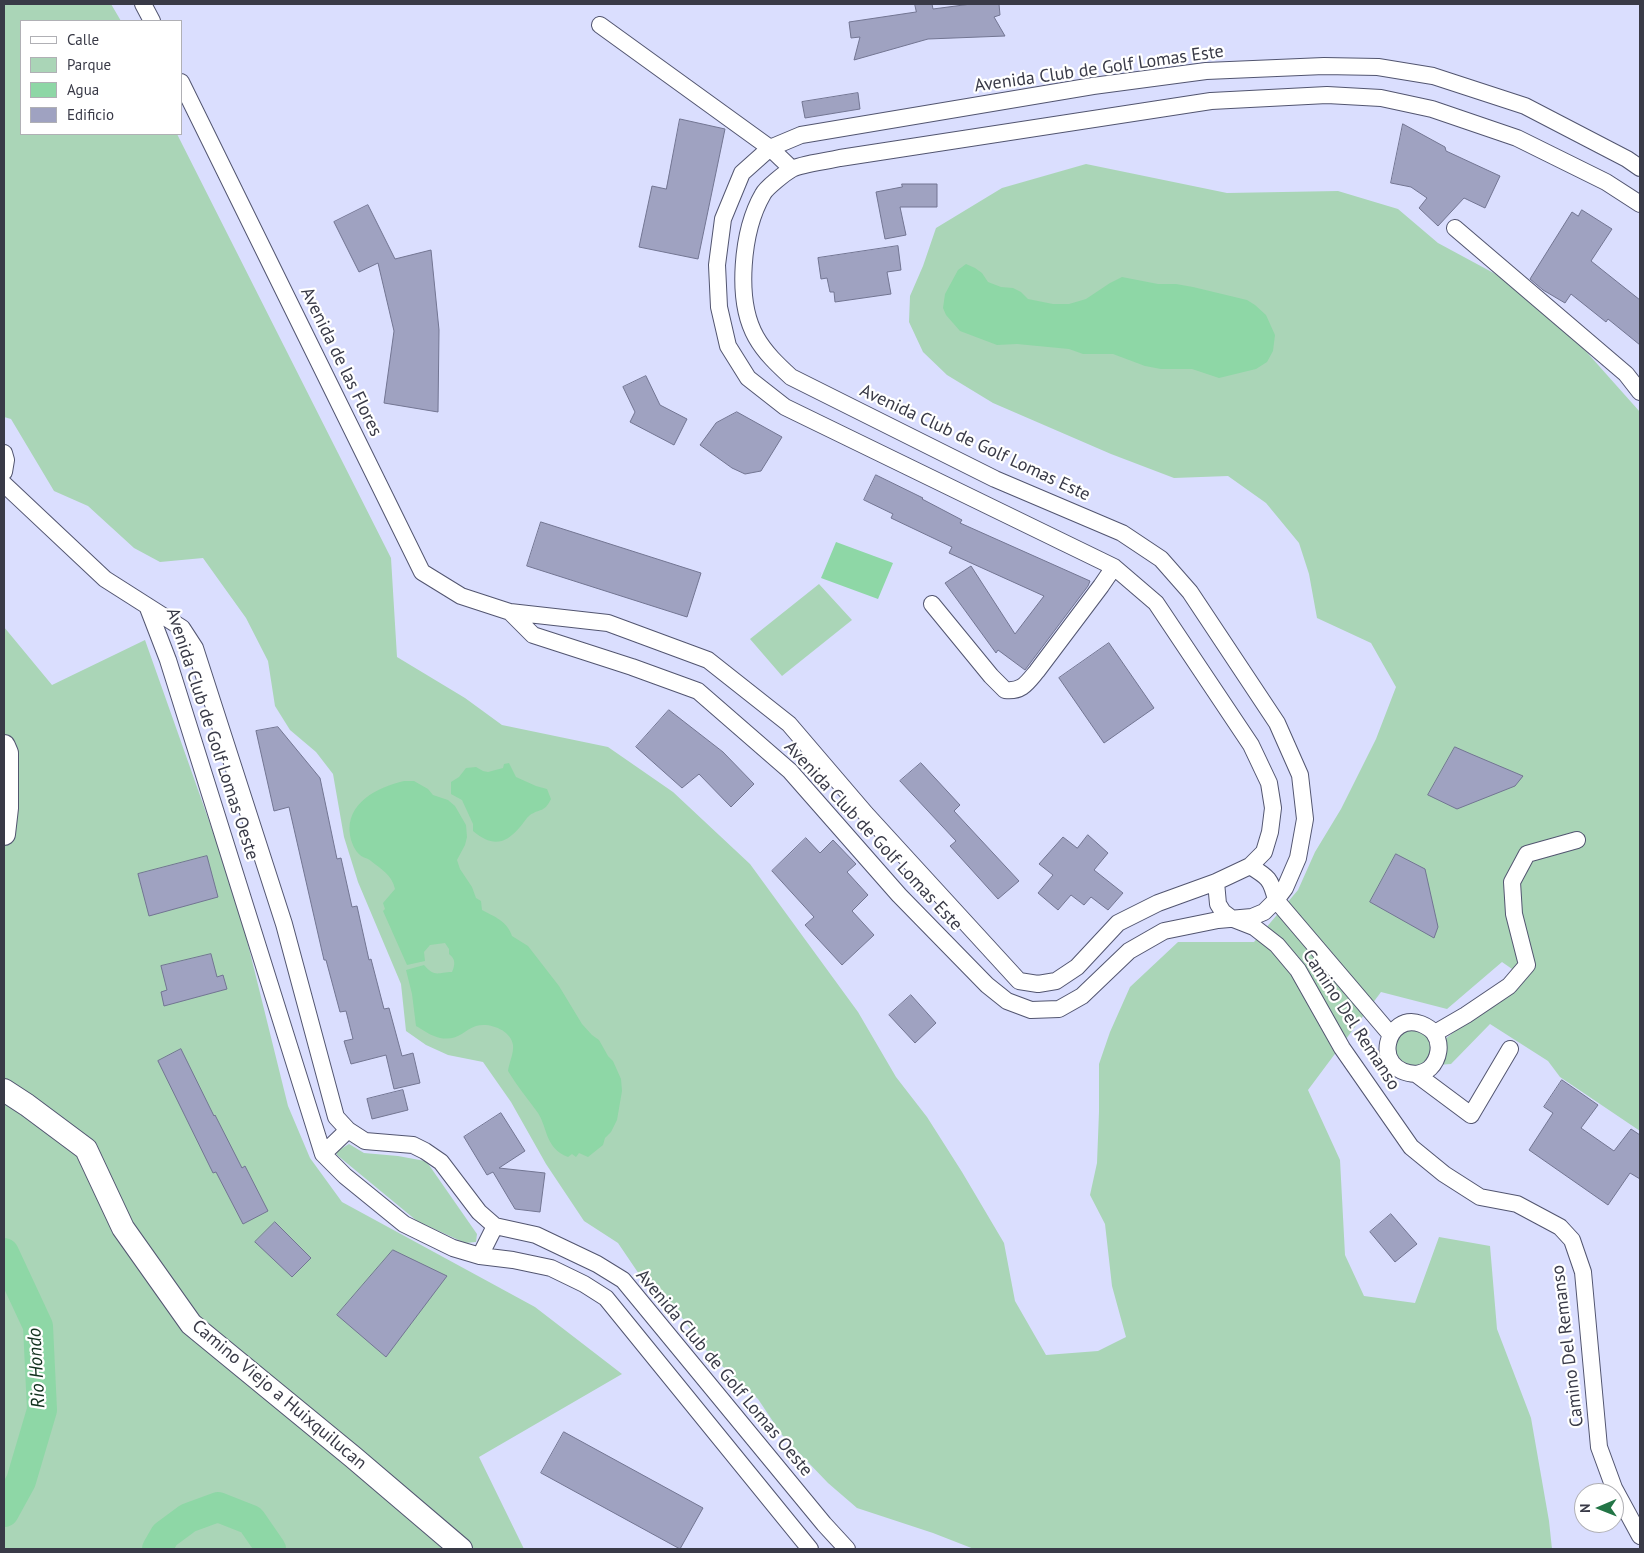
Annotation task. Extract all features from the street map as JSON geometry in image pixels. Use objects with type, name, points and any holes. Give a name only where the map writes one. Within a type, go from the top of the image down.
[{"type":"main road","points":[[4,746],[7,753],[7,808],[4,834]]},
{"type":"main road","name":"Camino Viejo a Huixquilucan","points":[[4,1090],[86,1149],[124,1228],[190,1324],[353,1457],[461,1549]]},
{"type":"street","points":[[143,4],[151,20]]},
{"type":"street","points":[[600,25],[770,148],[792,169]]},
{"type":"street","name":"Avenida Club de Golf Lomas Este","points":[[510,612],[608,623],[708,660],[789,724],[866,814],[1019,981],[1038,984],[1056,981],[1077,967],[1118,923],[1158,903],[1216,882],[1250,866],[1264,852],[1270,832],[1272,808],[1269,783],[1251,745],[1156,603],[1114,567],[785,406],[748,378],[728,346],[719,307],[717,265],[724,218],[742,173],[770,148],[801,135],[1093,86],[1206,70],[1324,66],[1378,67],[1433,76],[1525,106],[1627,159],[1640,168]]},
{"type":"street","name":"Avenida de las Flores","points":[[182,84],[422,572],[461,596],[510,612]]},
{"type":"street","name":"Avenida Club de Golf Lomas Este","points":[[510,612],[533,635],[632,666],[698,691],[790,771],[898,895],[987,985],[1007,1001],[1032,1010],[1059,1008],[1082,996],[1129,951],[1164,931],[1230,918],[1252,917],[1264,912],[1285,888],[1298,858],[1305,819],[1300,775],[1277,723],[1190,592],[1161,559],[1122,533],[995,479],[791,377],[769,356],[755,336],[746,306],[743,267],[749,230],[764,192],[792,169],[840,158],[1211,101],[1327,95],[1381,98],[1432,108],[1517,138],[1606,182],[1640,204]]},
{"type":"street","points":[[1454,228],[1626,374],[1640,392]]},
{"type":"street","points":[[4,453],[6,460],[4,472]]},
{"type":"street","points":[[4,484],[105,579],[148,608]]},
{"type":"street","points":[[932,604],[1005,690],[1019,690],[1027,684],[1114,567]]},
{"type":"street","name":"Avenida Club de Golf Lomas Oeste","points":[[148,608],[182,628],[196,648],[284,924],[336,1117],[348,1130],[366,1142],[413,1145],[425,1151],[441,1162],[479,1212],[495,1226],[536,1235],[597,1264],[623,1280],[824,1524],[848,1549]]},
{"type":"street","name":"Avenida Club de Golf Lomas Oeste","points":[[148,608],[168,660],[323,1154],[345,1176],[404,1224],[453,1248],[480,1256],[513,1260],[551,1268],[584,1284],[606,1298],[810,1549]]},
{"type":"street","points":[[1434,1033],[1466,1015],[1509,986],[1528,965],[1514,914],[1512,882],[1527,854],[1577,840]]},
{"type":"street","points":[[1250,866],[1267,877],[1272,885],[1276,900],[1391,1035]]},
{"type":"street","points":[[1216,882],[1218,904],[1230,918]]},
{"type":"street","name":"Camino Del Remanso","points":[[1230,918],[1254,927],[1277,945],[1298,970],[1342,1048],[1411,1147],[1444,1174],[1480,1197],[1517,1204],[1560,1227],[1572,1240],[1583,1272],[1599,1447],[1614,1488],[1640,1536]]},
{"type":"street","points":[[1417,1022],[1427,1026],[1434,1033],[1439,1046],[1437,1059],[1429,1069],[1416,1074],[1407,1074],[1398,1070],[1391,1063],[1388,1054],[1388,1044],[1391,1035],[1397,1027],[1417,1022]]},
{"type":"street","points":[[1416,1074],[1471,1115],[1510,1049]]},
{"type":"street","points":[[323,1154],[348,1130]]},
{"type":"street","points":[[480,1256],[495,1226]]},
{"type":"green space","points":[[4,4],[111,4],[120,20],[20,20],[20,135],[178,135],[391,558],[397,657],[465,698],[502,725],[608,747],[673,792],[750,864],[858,1012],[896,1077],[927,1117],[962,1172],[1004,1243],[1015,1301],[1046,1355],[1098,1351],[1126,1337],[1112,1286],[1105,1224],[1090,1195],[1097,1163],[1099,1064],[1110,1032],[1130,987],[1178,942],[1254,942],[1298,890],[1315,852],[1341,809],[1376,739],[1396,687],[1371,643],[1317,618],[1309,574],[1299,543],[1266,503],[1228,476],[1174,478],[1111,454],[993,403],[947,375],[923,352],[909,322],[910,296],[936,228],[1002,188],[1086,164],[1227,193],[1338,191],[1398,209],[1438,243],[1501,277],[1583,348],[1640,412],[1640,1131],[1560,1077],[1548,1061],[1490,1024],[1451,1064],[1436,1065],[1439,1044],[1525,978],[1502,962],[1447,1009],[1381,992],[1308,1090],[1340,1160],[1345,1255],[1364,1296],[1415,1303],[1439,1237],[1490,1246],[1497,1329],[1531,1418],[1552,1549],[974,1549],[933,1533],[857,1508],[828,1483],[782,1435],[758,1399],[709,1354],[677,1311],[639,1274],[618,1243],[584,1221],[546,1164],[511,1102],[483,1062],[448,1055],[426,1045],[406,1031],[401,984],[358,882],[344,837],[333,774],[316,752],[290,730],[275,706],[268,661],[246,618],[203,558],[160,562],[134,548],[88,506],[54,491],[11,419],[4,417]]},
{"type":"green space","points":[[819,584],[852,620],[782,676],[750,639]]},
{"type":"green space","points":[[4,627],[52,685],[145,640],[237,900],[288,1106],[310,1158],[342,1202],[535,1307],[622,1374],[479,1457],[524,1549],[4,1549]]},
{"type":"green space","points":[[1418,1030],[1429,1037],[1433,1049],[1428,1061],[1416,1067],[1402,1065],[1394,1054],[1394,1041],[1404,1031]]},
{"type":"green space","points":[[349,1144],[364,1153],[425,1161],[477,1234],[476,1242],[465,1243],[417,1221],[337,1155],[336,1152]]},
{"type":"water","points":[[966,264],[982,273],[988,282],[1001,287],[1013,288],[1021,292],[1028,299],[1053,304],[1069,304],[1086,299],[1122,277],[1158,284],[1176,284],[1193,287],[1247,300],[1266,315],[1275,335],[1273,351],[1267,362],[1256,369],[1219,378],[1192,369],[1161,369],[1145,366],[1113,354],[1083,354],[1069,349],[1017,344],[997,345],[960,331],[946,315],[943,308],[945,294],[958,270]]},
{"type":"water","points":[[836,542],[893,563],[878,599],[821,578]]},
{"type":"water","points":[[509,763],[516,777],[547,789],[551,799],[544,808],[529,816],[508,838],[497,842],[486,839],[473,831],[473,824],[462,800],[451,794],[451,782],[459,777],[466,768],[476,767],[488,772],[503,768],[504,764]]},
{"type":"water","points":[[404,781],[414,781],[428,789],[433,795],[448,800],[455,806],[466,825],[467,837],[457,860],[476,898],[481,901],[482,910],[500,920],[512,936],[528,946],[559,986],[582,1024],[599,1040],[613,1061],[621,1079],[622,1091],[617,1120],[611,1132],[605,1138],[603,1145],[588,1157],[579,1153],[576,1157],[572,1154],[568,1157],[555,1149],[551,1143],[538,1113],[508,1071],[513,1045],[504,1031],[493,1026],[481,1025],[471,1028],[456,1037],[446,1039],[433,1036],[416,1026],[412,994],[406,970],[424,965],[434,973],[452,972],[454,960],[449,954],[449,949],[445,943],[430,945],[424,952],[425,961],[407,965],[383,911],[385,909],[383,903],[395,889],[394,884],[389,876],[370,860],[358,853],[351,841],[350,835],[350,824],[353,814],[365,798],[384,787]]},
{"type":"building","points":[[915,4],[932,4],[933,9],[971,4],[999,4],[1000,15],[994,17],[1005,36],[928,39],[854,60],[860,37],[851,38],[849,22],[916,12]]},
{"type":"building","points":[[858,93],[860,109],[805,118],[802,102]]},
{"type":"building","points":[[680,119],[725,129],[698,259],[639,247],[652,186],[666,189]]},
{"type":"building","points":[[1403,124],[1445,147],[1446,151],[1500,176],[1485,208],[1464,198],[1438,226],[1419,208],[1427,198],[1411,187],[1391,183]]},
{"type":"building","points":[[902,184],[937,184],[937,207],[900,207],[906,235],[885,239],[876,192],[902,187]]},
{"type":"building","points":[[368,205],[395,259],[431,250],[439,330],[438,412],[384,403],[394,331],[378,263],[359,272],[334,222]]},
{"type":"building","points":[[1582,210],[1612,229],[1591,261],[1640,300],[1640,345],[1608,319],[1606,322],[1571,294],[1565,303],[1543,290],[1530,279],[1572,212],[1578,216]]},
{"type":"building","points":[[898,246],[901,270],[887,272],[891,294],[835,302],[834,292],[830,292],[827,278],[821,279],[818,258]]},
{"type":"building","points":[[646,376],[660,405],[687,419],[674,445],[630,422],[635,412],[623,387]]},
{"type":"building","points":[[737,412],[782,437],[761,471],[745,474],[732,468],[700,445],[716,423]]},
{"type":"building","points":[[876,475],[962,520],[960,523],[1090,581],[1025,670],[998,650],[996,653],[945,583],[971,566],[1015,634],[1044,596],[949,553],[952,547],[891,518],[893,514],[864,500]]},
{"type":"building","points":[[541,522],[701,573],[687,617],[527,566]]},
{"type":"building","points":[[1109,643],[1154,708],[1104,743],[1059,678]]},
{"type":"building","points":[[669,710],[723,752],[754,784],[731,807],[699,774],[682,788],[636,747]]},
{"type":"building","points":[[278,727],[320,778],[337,859],[341,858],[352,907],[357,906],[369,960],[371,959],[384,1009],[389,1008],[402,1056],[413,1053],[420,1083],[394,1089],[386,1055],[351,1064],[344,1041],[353,1039],[346,1011],[340,1012],[326,960],[324,960],[289,807],[274,811],[256,731]]},
{"type":"building","points":[[1455,747],[1523,776],[1515,786],[1457,809],[1428,795]]},
{"type":"building","points":[[921,763],[960,805],[954,811],[1019,881],[998,899],[950,846],[956,841],[900,781]]},
{"type":"building","points":[[1088,835],[1108,853],[1094,870],[1123,893],[1108,910],[1091,897],[1084,905],[1071,895],[1058,910],[1038,893],[1053,875],[1039,864],[1063,837],[1077,848]]},
{"type":"building","points":[[806,838],[820,853],[833,840],[856,864],[847,872],[868,895],[852,911],[874,935],[842,965],[805,925],[814,917],[772,871]]},
{"type":"building","points":[[1396,854],[1425,869],[1438,927],[1434,938],[1370,902]]},
{"type":"building","points":[[207,856],[218,897],[149,916],[138,874]]},
{"type":"building","points":[[211,954],[217,977],[223,975],[227,989],[164,1006],[161,992],[167,990],[161,966]]},
{"type":"building","points":[[911,995],[936,1023],[915,1043],[889,1015]]},
{"type":"building","points":[[181,1049],[214,1116],[242,1168],[245,1166],[268,1211],[243,1224],[216,1172],[213,1173],[158,1061]]},
{"type":"building","points":[[1562,1080],[1598,1105],[1581,1128],[1614,1151],[1631,1129],[1640,1135],[1640,1179],[1630,1173],[1608,1205],[1529,1150],[1553,1113],[1544,1107]]},
{"type":"building","points":[[403,1090],[408,1110],[372,1119],[367,1099]]},
{"type":"building","points":[[501,1113],[525,1151],[499,1168],[545,1173],[540,1212],[515,1209],[493,1172],[487,1175],[464,1137]]},
{"type":"building","points":[[1391,1214],[1417,1244],[1395,1262],[1370,1232]]},
{"type":"building","points":[[275,1222],[311,1258],[292,1277],[255,1242]]},
{"type":"building","points":[[393,1250],[447,1276],[386,1357],[337,1315]]},
{"type":"building","points":[[564,1432],[703,1508],[680,1549],[541,1473]]},
{"type":"waterway","name":"Rio Hondo","points":[[4,1253],[38,1326],[42,1410],[21,1481],[4,1512]]},
{"type":"waterway","name":"Rio Hondo","points":[[157,1549],[165,1535],[188,1518],[218,1507],[251,1520],[271,1549]]}]
